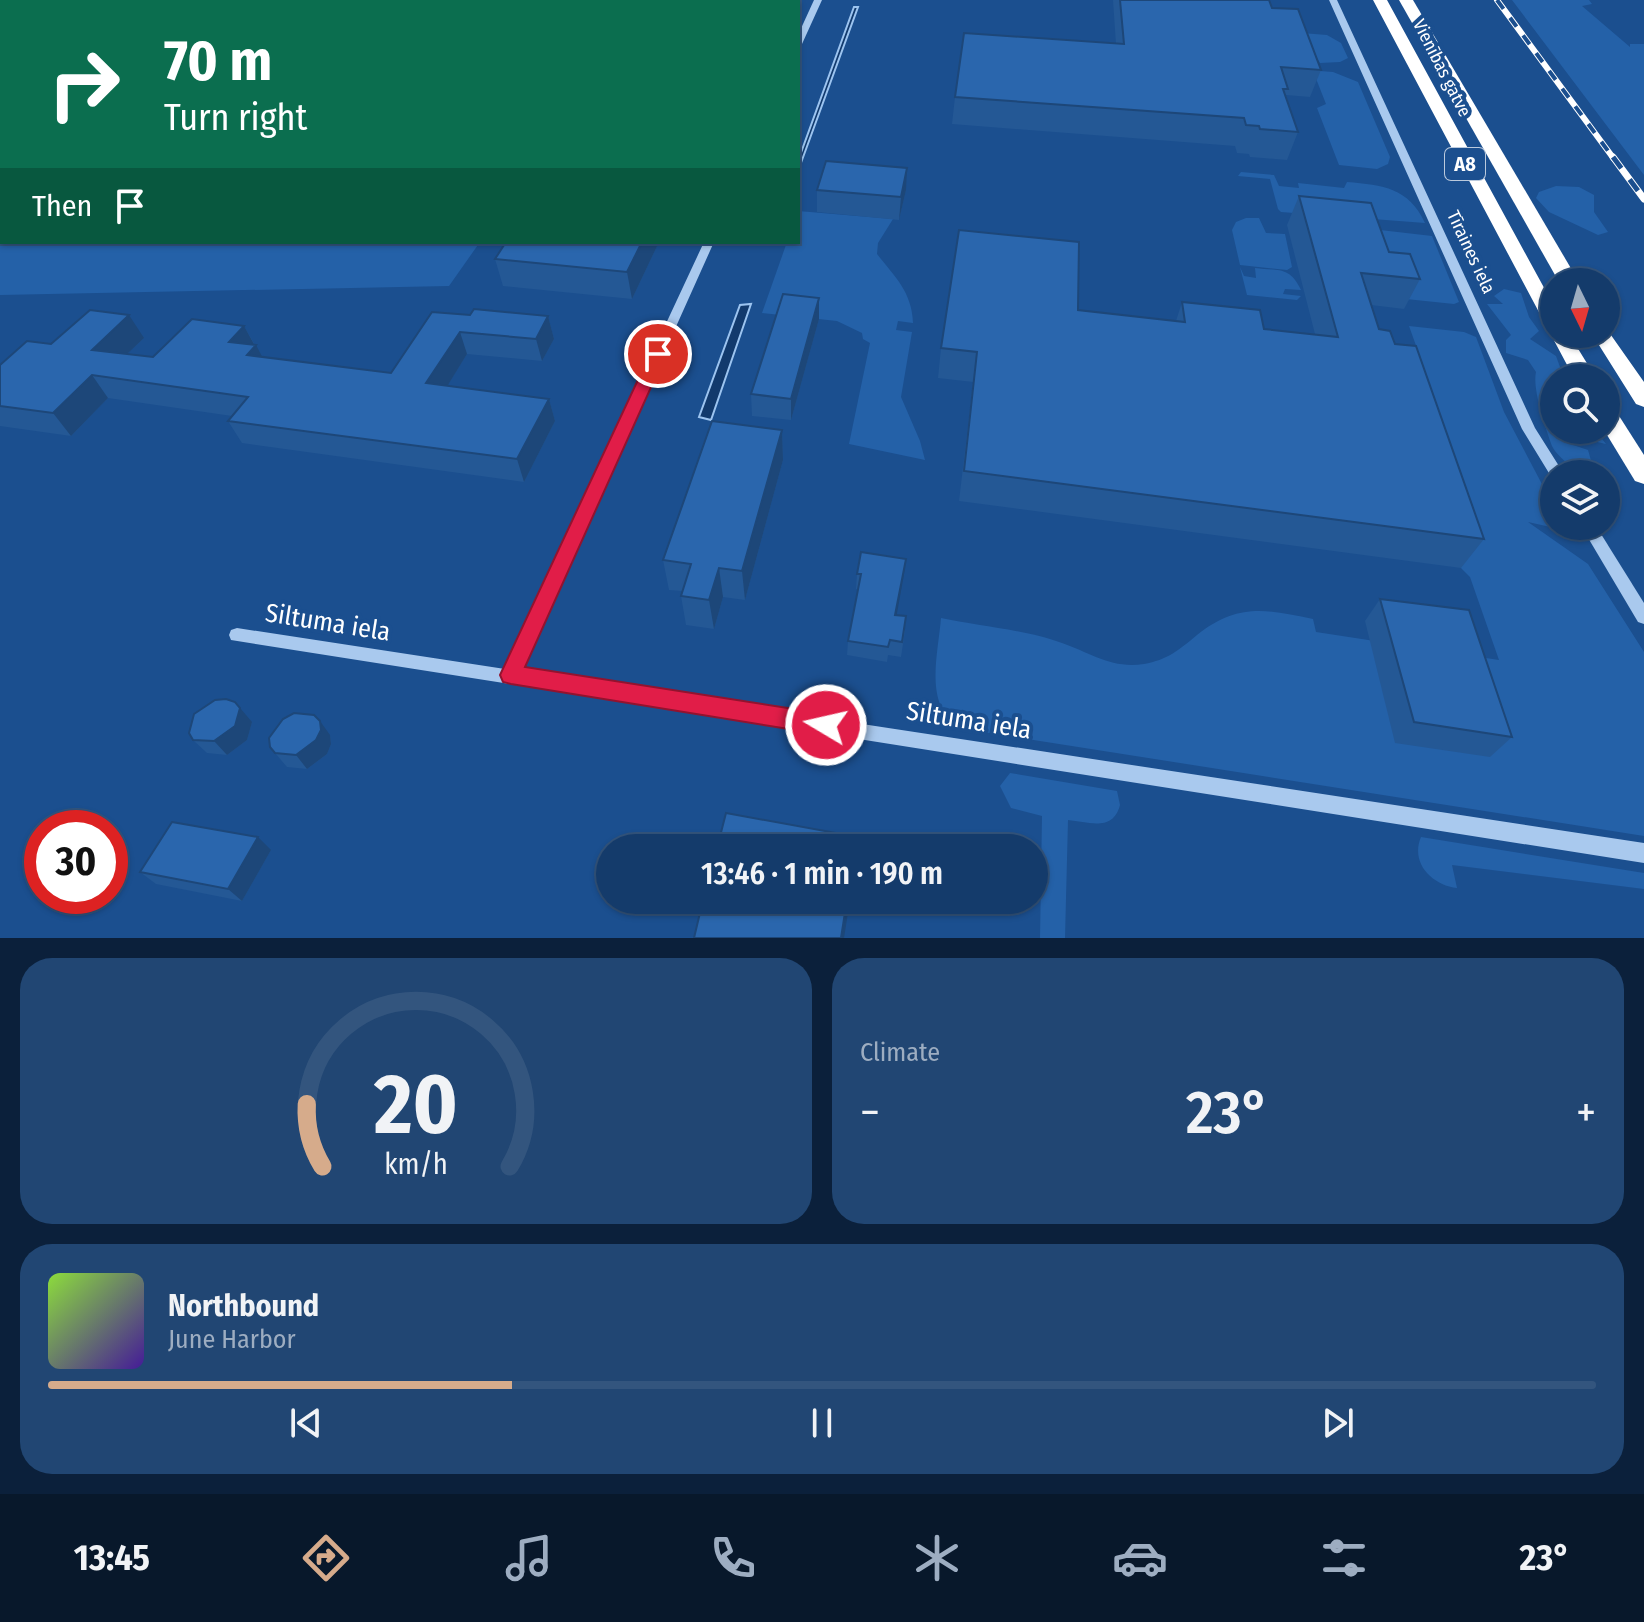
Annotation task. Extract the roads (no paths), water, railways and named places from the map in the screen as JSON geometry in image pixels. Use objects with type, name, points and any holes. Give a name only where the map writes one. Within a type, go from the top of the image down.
[{"type":"highway","name":"Vienības gatve","points":[[1380,0],[1540,299]]},
{"type":"highway","name":"Vienības gatve","points":[[1406,0],[1560,268]]},
{"type":"highway","points":[[1611,348],[1644,399]]},
{"type":"highway","points":[[1620,436],[1644,475]]},
{"type":"street","points":[[800,40],[818,0]]},
{"type":"street","name":"Tīraines iela","points":[[1333,0],[1529,429],[1548,460]]},
{"type":"street","points":[[511,675],[708,244]]},
{"type":"street","points":[[1597,540],[1644,617]]},
{"type":"street","name":"Siltuma iela","points":[[237,635],[511,675],[1644,853]]},
{"type":"railway","points":[[1497,0],[1614,159]]},
{"type":"railway","points":[[1613,157],[1644,199]]}]
